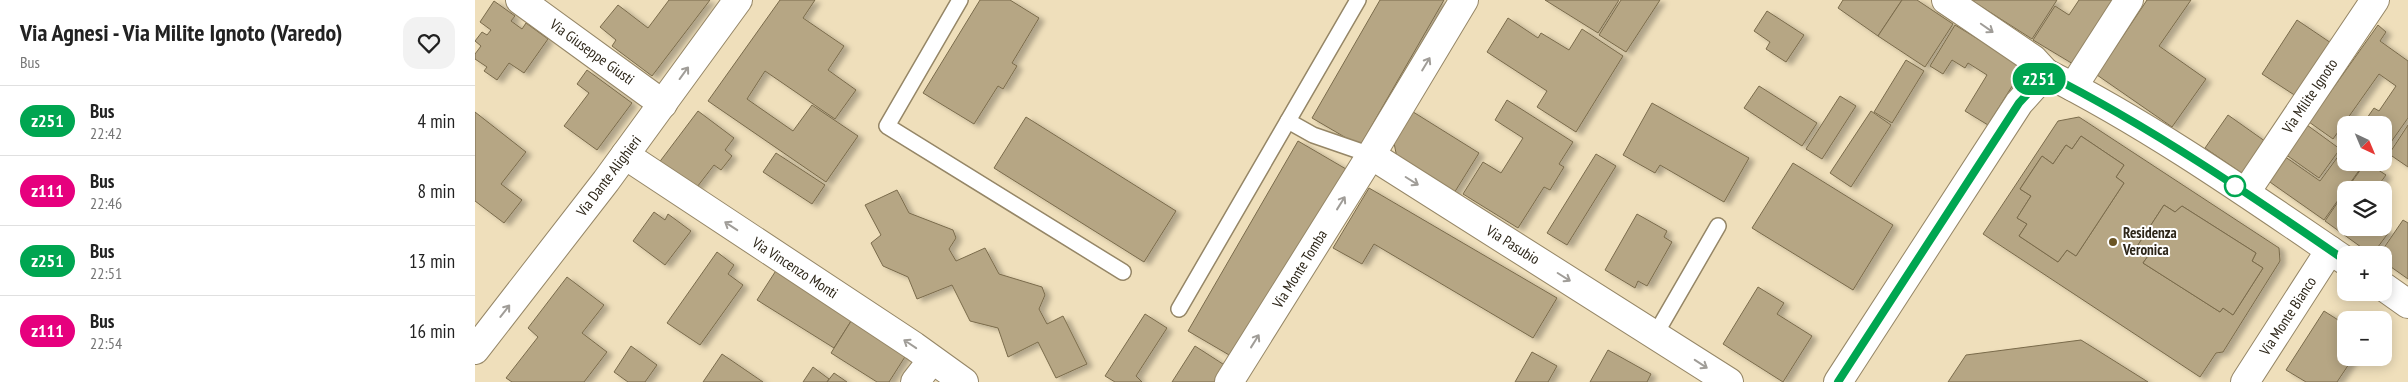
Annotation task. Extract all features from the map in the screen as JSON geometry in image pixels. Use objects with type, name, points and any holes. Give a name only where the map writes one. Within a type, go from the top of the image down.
[{"type":"street","name":"Via Giuseppe Giusti","points":[[520,0],[663,104]]},
{"type":"street","name":"Via Dante Alighieri","points":[[475,350],[625,155],[738,0]]},
{"type":"street","name":"Via Monte Tomba","points":[[1229,382],[1371,155],[1464,0]]},
{"type":"street","points":[[1947,0],[2033,59],[2046,74],[2073,86],[2246,192],[2337,255]]},
{"type":"street","points":[[2073,86],[2129,0]]},
{"type":"street","name":"Via Milite Ignoto","points":[[2246,192],[2375,0]]},
{"type":"street","points":[[1838,382],[2019,103],[2046,74]]},
{"type":"street","name":"Via Vincenzo Monti","points":[[625,155],[964,382]]},
{"type":"street","name":"Via Pasubio","points":[[1371,155],[1729,382]]},
{"type":"street","name":"Via Monte Bianco","points":[[2245,382],[2337,257]]},
{"type":"street","points":[[2392,293],[2408,304]]},
{"type":"street","points":[[915,382],[932,360]]},
{"type":"lane","points":[[960,0],[887,126],[1123,272]]},
{"type":"lane","points":[[1179,309],[1358,0]]},
{"type":"lane","points":[[1288,121],[1313,135],[1371,155]]},
{"type":"lane","points":[[1655,335],[1718,226]]},
{"type":"building","points":[[669,0],[710,0],[652,76],[612,46],[616,40],[600,27],[618,5],[648,28]]},
{"type":"building","points":[[780,0],[815,0],[803,18],[844,46],[828,70],[856,90],[835,119],[765,71],[747,99],[793,131],[812,105],[858,136],[826,182],[708,101]]},
{"type":"building","points":[[980,0],[1010,0],[1039,18],[1012,63],[1017,66],[1003,89],[998,86],[974,124],[923,93]]},
{"type":"building","points":[[1380,0],[1444,0],[1360,146],[1312,118]]},
{"type":"building","points":[[1545,0],[1619,0],[1598,33]]},
{"type":"building","points":[[1621,0],[1660,0],[1626,52],[1599,35]]},
{"type":"building","points":[[1843,0],[1902,0],[1878,36],[1838,8]]},
{"type":"building","points":[[1902,0],[1917,0],[1953,24],[1925,67],[1878,36]]},
{"type":"building","points":[[1971,0],[2057,0],[2032,39]]},
{"type":"building","points":[[2079,0],[2115,0],[2073,64],[2033,40],[2055,6],[2069,15]]},
{"type":"building","points":[[2147,0],[2191,0],[2159,46],[2206,79],[2172,127],[2097,75]]},
{"type":"building","points":[[494,1],[515,16],[511,21],[522,29],[526,23],[548,39],[524,73],[509,63],[497,80],[484,71],[487,67],[475,59],[475,54],[481,46],[475,41],[482,32],[487,35],[491,30],[480,22]]},
{"type":"building","points":[[1767,11],[1804,35],[1786,62],[1766,49],[1770,42],[1754,31]]},
{"type":"building","points":[[1508,18],[1538,38],[1541,33],[1569,50],[1582,29],[1623,56],[1576,132],[1537,107],[1547,91],[1487,52]]},
{"type":"building","points":[[2297,20],[2334,45],[2299,98],[2262,74]]},
{"type":"building","points":[[1955,25],[2024,67],[1988,125],[1965,111],[1987,75],[1968,63],[1965,68],[1952,60],[1943,74],[1930,66]]},
{"type":"building","points":[[2378,25],[2386,32],[2380,41],[2408,61],[2408,118],[2393,139],[2393,116],[2368,116],[2374,108],[2379,111],[2396,86],[2379,74],[2349,116],[2337,116],[2337,133],[2333,139],[2309,122]]},
{"type":"building","points":[[1906,60],[1924,71],[1892,123],[1874,112]]},
{"type":"building","points":[[587,70],[632,103],[597,150],[564,126],[589,93],[577,84]]},
{"type":"building","points":[[1759,86],[1817,123],[1802,146],[1744,108]]},
{"type":"building","points":[[1840,96],[1856,106],[1822,159],[1806,149]]},
{"type":"building","points":[[1507,100],[1573,142],[1559,164],[1564,167],[1550,190],[1544,187],[1518,228],[1463,194],[1483,162],[1501,173],[1523,138],[1495,120]]},
{"type":"building","points":[[1652,103],[1749,158],[1724,202],[1660,165],[1655,173],[1623,155]]},
{"type":"building","points":[[1410,110],[1479,153],[1451,198],[1398,163],[1393,138]]},
{"type":"building","points":[[698,111],[734,138],[725,150],[732,156],[721,170],[714,165],[694,191],[658,164]]},
{"type":"building","points":[[1871,111],[1891,125],[1851,187],[1830,173]]},
{"type":"building","points":[[475,112],[526,152],[501,184],[522,200],[504,223],[475,201]]},
{"type":"building","points":[[2228,115],[2269,144],[2246,176],[2205,148]]},
{"type":"building","points":[[1026,117],[1176,211],[1144,262],[994,168]]},
{"type":"building","name":"Residenza Veronica","points":[[2079,117],[2279,248],[2280,261],[2223,352],[2216,353],[2200,377],[1983,234],[2058,121]],"holes":[[[2081,136],[2124,165],[2116,177],[2124,183],[2076,256],[2067,250],[2058,262],[2019,236],[2027,224],[2017,218],[2031,196],[2020,189],[2042,156],[2053,164],[2066,145],[2072,149]],[[2164,205],[2175,212],[2182,206],[2256,253],[2252,261],[2263,268],[2233,315],[2223,308],[2220,312],[2143,263],[2148,256],[2136,248]]]},
{"type":"building","points":[[2307,125],[2337,147],[2337,153],[2319,178],[2285,154]]},
{"type":"building","points":[[2408,125],[2408,167],[2393,157],[2393,148]]},
{"type":"building","name":"Residenza Veronica","points":[[2081,136],[2124,165],[2116,177],[2124,183],[2076,256],[2067,250],[2058,262],[2019,236],[2027,224],[2017,218],[2031,196],[2020,189],[2042,156],[2053,164],[2066,145],[2072,149]]},
{"type":"building","points":[[1298,141],[1346,169],[1236,359],[1188,331]]},
{"type":"building","points":[[776,153],[825,185],[812,204],[763,172]]},
{"type":"building","points":[[1596,154],[1616,166],[1567,245],[1547,233]]},
{"type":"building","points":[[2284,156],[2320,181],[2337,158],[2337,171],[2359,171],[2352,181],[2337,181],[2337,202],[2324,220],[2267,180]]},
{"type":"building","points":[[1793,163],[1893,225],[1853,290],[1752,228]]},
{"type":"building","points":[[2360,171],[2380,171],[2386,175],[2382,181],[2352,181]]},
{"type":"building","points":[[1369,188],[1557,298],[1533,338],[1374,244],[1362,264],[1333,248]]},
{"type":"building","points":[[897,190],[909,213],[953,230],[956,238],[949,249],[956,261],[985,248],[999,274],[1042,287],[1045,295],[1039,309],[1047,324],[1063,316],[1087,364],[1056,378],[1038,342],[1008,357],[998,328],[970,321],[952,285],[917,299],[908,277],[883,266],[871,243],[881,235],[865,205]]},
{"type":"building","points":[[2337,203],[2337,230],[2325,221]]},
{"type":"building","name":"Residenza Veronica","points":[[2164,205],[2175,212],[2182,206],[2256,253],[2252,261],[2263,268],[2233,315],[2223,308],[2220,312],[2143,263],[2148,256],[2136,248]]},
{"type":"building","points":[[654,212],[665,220],[668,214],[691,231],[665,265],[633,241]]},
{"type":"building","points":[[1637,214],[1667,231],[1664,237],[1672,242],[1647,286],[1638,281],[1635,288],[1605,270]]},
{"type":"building","points":[[2403,220],[2408,223],[2408,279],[2392,268],[2392,246],[2385,246]]},
{"type":"building","points":[[2346,236],[2386,236],[2379,246],[2360,246]]},
{"type":"building","points":[[717,252],[734,265],[728,274],[743,285],[700,345],[667,323]]},
{"type":"building","points":[[777,269],[853,318],[834,348],[757,300]]},
{"type":"building","points":[[567,277],[604,305],[582,333],[607,352],[584,382],[512,382],[506,378],[538,337],[528,328]]},
{"type":"building","points":[[1758,287],[1784,303],[1777,314],[1812,336],[1783,382],[1723,344]]},
{"type":"building","points":[[2324,311],[2337,319],[2337,366],[2348,366],[2337,382],[2306,382],[2286,370]]},
{"type":"building","points":[[1145,314],[1167,328],[1136,376],[1142,382],[1115,382],[1105,376]]},
{"type":"building","points":[[853,318],[908,352],[889,382],[877,382],[831,353]]},
{"type":"building","points":[[2081,340],[2148,382],[1948,382],[1966,355]]},
{"type":"building","points":[[631,346],[657,365],[645,382],[628,382],[614,372]]},
{"type":"building","points":[[1195,346],[1226,366],[1215,382],[1172,382]]},
{"type":"building","points":[[1608,350],[1651,374],[1647,382],[1590,382]]},
{"type":"building","points":[[1532,352],[1557,366],[1548,382],[1515,382]]},
{"type":"building","points":[[722,354],[763,382],[703,382]]},
{"type":"building","points":[[813,367],[829,379],[827,382],[803,382]]},
{"type":"building","points":[[834,373],[847,382],[827,382]]},
{"type":"bus line","name":"z251","points":[[1838,382],[2019,103],[2035,83],[2046,74],[2073,86],[2246,192],[2337,255]]},
{"type":"place","name":"Residenza Veronica","points":[[2113,242]]}]
